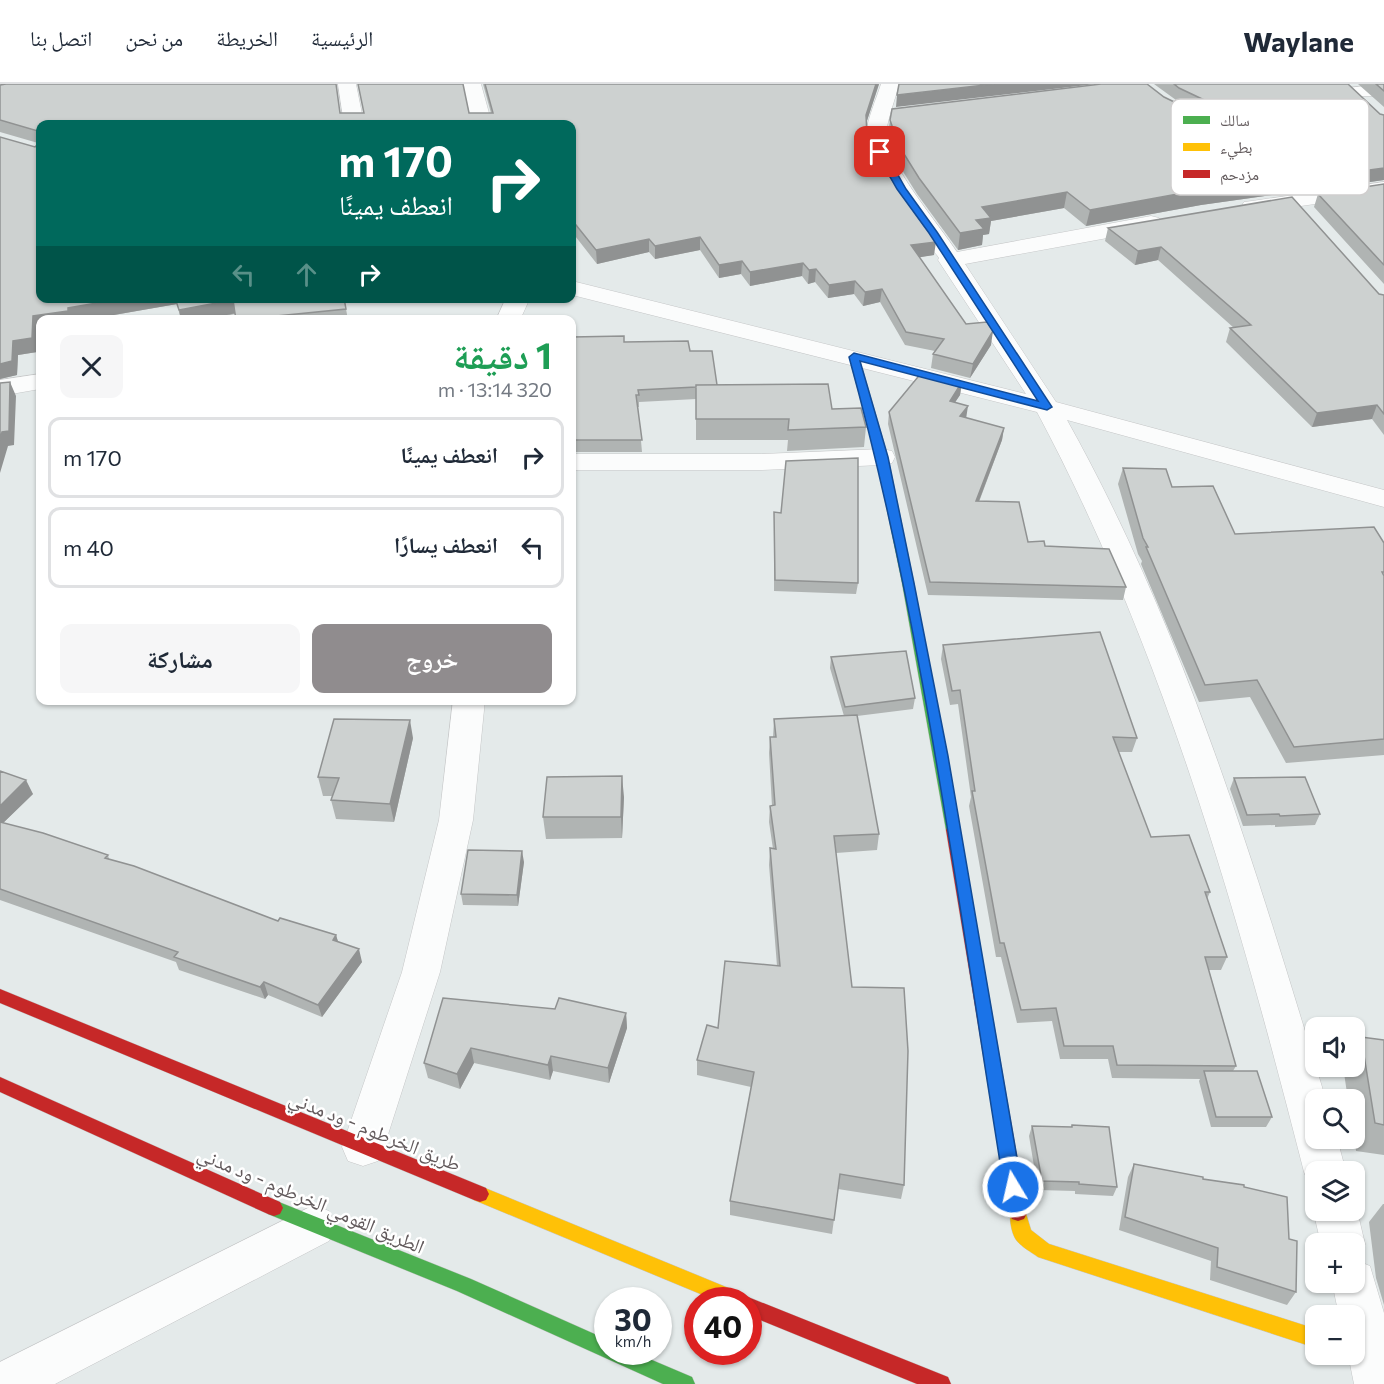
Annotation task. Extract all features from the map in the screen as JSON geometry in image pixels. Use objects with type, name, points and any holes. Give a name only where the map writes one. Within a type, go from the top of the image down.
[{"type":"main road","points":[[854,357],[882,457],[941,756],[1023,1235],[1044,1251],[1305,1335]]},
{"type":"main road","name":"طريق الخرطوم - ود مدني","points":[[0,996],[704,1287]]},
{"type":"main road","name":"الطريق القومي الخرطوم - ود مدني","points":[[0,1084],[314,1226],[464,1285],[594,1344]]},
{"type":"main road","points":[[762,1312],[941,1384]]},
{"type":"main road","points":[[642,1365],[685,1384]]},
{"type":"street","points":[[347,84],[353,120]]},
{"type":"street","points":[[472,84],[482,120]]},
{"type":"street","points":[[890,84],[893,115],[876,135],[880,152],[902,189],[1047,407],[1088,482],[1177,691],[1239,873],[1305,1100]]},
{"type":"street","points":[[1349,88],[1384,90]]},
{"type":"street","points":[[1349,88],[1361,99]]},
{"type":"street","points":[[1369,190],[1384,188]]},
{"type":"street","points":[[1236,209],[1339,195]]},
{"type":"street","points":[[949,260],[1168,220]]},
{"type":"street","points":[[576,289],[854,357],[1230,454],[1384,499]]},
{"type":"street","points":[[0,388],[36,383]]},
{"type":"street","points":[[576,462],[761,462],[882,457]]},
{"type":"street","points":[[363,1147],[421,972],[456,820],[468,705]]},
{"type":"street","points":[[6,1384],[314,1226]]},
{"type":"street","points":[[1356,1293],[1372,1364]]},
{"type":"building","points":[[336,84],[340,113],[364,113],[358,84],[463,84],[469,113],[493,113],[485,84],[876,84],[866,115],[867,135],[883,167],[936,242],[911,245],[966,324],[987,322],[993,331],[973,364],[933,354],[944,339],[906,332],[882,289],[865,292],[855,281],[829,285],[816,269],[809,270],[803,263],[750,272],[742,261],[719,265],[700,237],[655,246],[649,239],[596,250],[576,225],[576,120],[36,120],[36,130],[0,120],[0,85]]},
{"type":"building","points":[[899,84],[994,84],[897,95]]},
{"type":"building","points":[[1101,84],[1147,84],[1171,100],[1172,195],[1090,210],[1067,192],[982,207],[991,218],[976,220],[984,229],[960,233],[919,178],[899,146],[890,120],[892,109]]},
{"type":"building","points":[[1174,84],[1348,84],[1364,99],[1202,99]]},
{"type":"building","points":[[1376,84],[1384,84],[1384,91]]},
{"type":"building","points":[[1369,104],[1384,115],[1384,168],[1369,170]]},
{"type":"building","points":[[0,137],[35,147],[36,303],[97,303],[68,308],[68,311],[33,316],[32,338],[13,341],[12,361],[0,364]]},
{"type":"building","points":[[1384,184],[1384,265],[1319,195],[1369,195],[1369,186]]},
{"type":"building","points":[[1292,197],[1379,294],[1384,295],[1384,414],[1377,405],[1317,413],[1230,328],[1251,325],[1161,247],[1138,251],[1108,228]]},
{"type":"building","points":[[177,303],[217,303],[179,310]]},
{"type":"building","points":[[233,303],[345,303],[346,309],[286,315],[235,315]]},
{"type":"building","points":[[624,336],[624,342],[688,341],[690,351],[712,351],[717,385],[638,390],[639,395],[636,395],[642,440],[576,440],[576,337]]},
{"type":"building","points":[[922,372],[962,382],[950,401],[968,406],[960,416],[1004,428],[976,501],[1019,502],[1028,542],[1044,541],[1045,546],[1109,549],[1126,587],[930,582],[889,412]]},
{"type":"building","points":[[10,382],[9,431],[2,432],[0,440],[0,383]]},
{"type":"building","points":[[828,384],[832,409],[861,408],[866,427],[788,430],[789,419],[696,419],[696,385]]},
{"type":"building","points":[[858,458],[858,583],[775,580],[774,512],[781,513],[786,461]]},
{"type":"building","points":[[1123,468],[1166,469],[1172,487],[1213,486],[1235,534],[1374,527],[1384,543],[1384,572],[1382,572],[1384,576],[1384,739],[1294,747],[1257,680],[1205,685],[1146,547],[1148,547],[1143,538]]},
{"type":"building","points":[[1100,632],[1137,738],[1113,737],[1151,837],[1189,835],[1210,892],[1205,892],[1227,957],[1205,957],[1236,1066],[1117,1065],[1113,1046],[1064,1046],[1056,1008],[1021,1010],[1004,943],[1000,943],[972,791],[975,791],[960,690],[952,691],[943,645]]},
{"type":"building","points":[[906,651],[915,698],[845,707],[831,657]]},
{"type":"building","points":[[857,715],[879,834],[834,836],[852,987],[904,988],[908,1051],[904,1185],[840,1174],[834,1220],[730,1201],[754,1072],[697,1060],[707,1025],[718,1028],[725,961],[780,966],[770,848],[776,849],[770,806],[775,805],[770,737],[776,737],[774,719]]},
{"type":"building","points":[[334,719],[410,720],[390,804],[331,800],[339,778],[318,777]]},
{"type":"building","points":[[0,771],[26,780],[0,806]]},
{"type":"building","points":[[622,776],[621,817],[543,817],[547,777]]},
{"type":"building","points":[[1305,777],[1320,814],[1247,815],[1234,778]]},
{"type":"building","points":[[0,822],[43,833],[108,855],[105,858],[134,866],[278,921],[280,918],[336,935],[333,940],[359,949],[318,1005],[264,982],[260,987],[174,957],[178,952],[0,889]]},
{"type":"building","points":[[468,850],[522,851],[517,895],[461,894]]},
{"type":"building","points":[[443,998],[555,1009],[559,998],[626,1013],[608,1068],[551,1056],[548,1065],[471,1048],[457,1074],[424,1063]]},
{"type":"building","points":[[1365,1038],[1384,1040],[1384,1125],[1375,1123],[1365,1062]]},
{"type":"building","points":[[1204,1071],[1257,1071],[1272,1117],[1216,1117]]},
{"type":"building","points":[[1072,1125],[1109,1127],[1117,1187],[1079,1184],[1079,1182],[1042,1181],[1032,1126],[1072,1127]]},
{"type":"building","points":[[1134,1164],[1244,1185],[1244,1187],[1287,1197],[1289,1239],[1297,1241],[1296,1292],[1217,1267],[1218,1248],[1125,1217]]},
{"type":"traffic: fast","points":[[854,357],[882,457],[908,583],[953,830]]},
{"type":"traffic: fast","points":[[274,1208],[464,1285],[594,1344]]},
{"type":"traffic: fast","points":[[642,1365],[685,1384]]},
{"type":"traffic: slow","points":[[480,1194],[705,1287]]},
{"type":"traffic: slow","points":[[1018,1213],[1023,1235],[1044,1251],[1305,1335]]},
{"type":"traffic: jam","points":[[953,830],[1018,1213]]},
{"type":"traffic: jam","points":[[0,996],[480,1194]]},
{"type":"traffic: jam","points":[[0,1084],[274,1208]]},
{"type":"traffic: jam","points":[[762,1312],[941,1384]]},
{"type":"route","points":[[880,152],[902,189],[933,232],[971,294],[1047,407],[854,357],[882,457],[908,583],[941,756],[1013,1187]]}]
